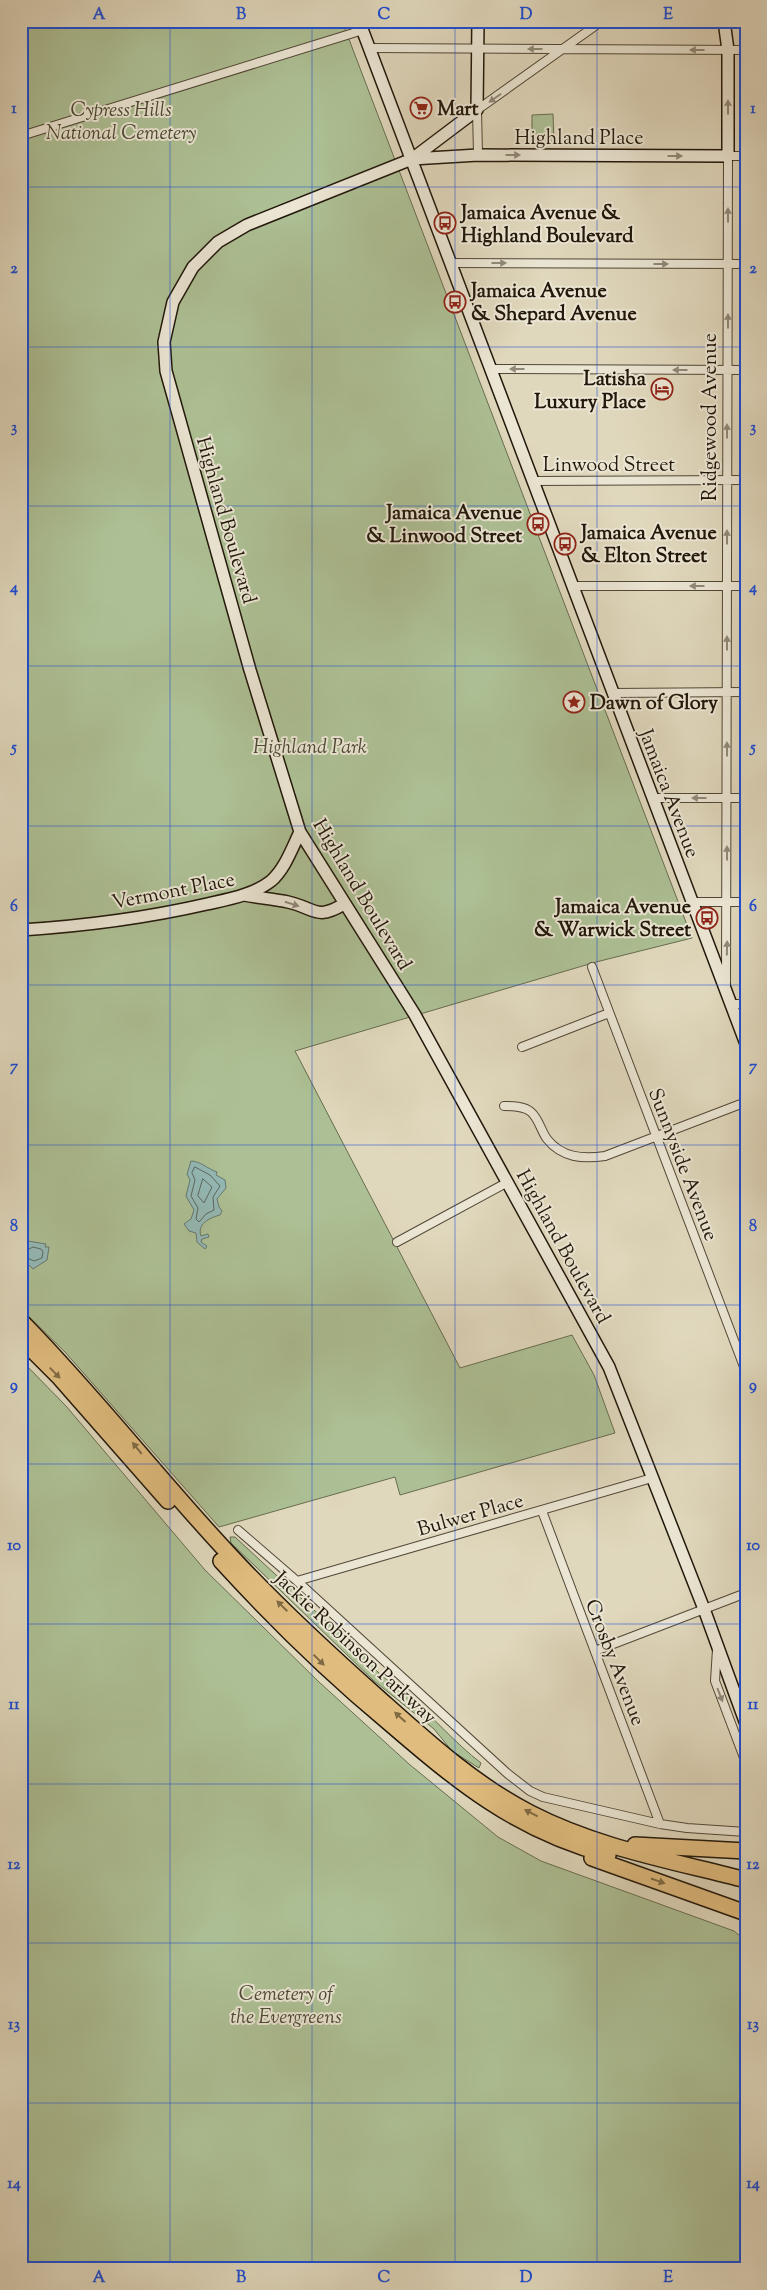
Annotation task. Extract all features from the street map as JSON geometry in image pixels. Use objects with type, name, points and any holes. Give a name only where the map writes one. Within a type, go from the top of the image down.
[{"type":"highway","name":"Jackie Robinson Parkway","points":[[21,1320],[70,1371],[228,1554],[331,1655],[425,1739],[476,1780],[570,1838],[746,1880]]},
{"type":"highway","name":"Jackie Robinson Parkway","points":[[21,1338],[60,1378],[227,1567],[294,1637],[351,1691],[479,1797],[521,1822],[570,1838],[620,1858],[746,1890]]},
{"type":"highway","points":[[570,1838],[633,1845],[746,1851]]},
{"type":"highway","points":[[570,1838],[594,1859],[746,1913]]},
{"type":"main road","points":[[412,159],[478,110],[478,21]]},
{"type":"main road","name":"Ridgewood Avenue","points":[[724,21],[728,50],[728,156]]},
{"type":"main road","name":"Jamaica Avenue","points":[[361,26],[746,1044]]},
{"type":"main road","name":"Highland Place","points":[[412,159],[478,155],[728,156]]},
{"type":"main road","name":"Highland Boulevard","points":[[412,159],[247,225],[218,242],[193,267],[173,302],[164,342],[166,371],[201,500],[300,832],[415,1015],[609,1367],[704,1609],[746,1724]]},
{"type":"main road","name":"Vermont Place","points":[[21,930],[103,923],[182,910],[244,895],[272,880],[285,863],[300,832]]},
{"type":"main road","points":[[244,895],[289,902],[314,912],[326,913],[344,904]]},
{"type":"street","points":[[478,155],[478,110],[602,21]]},
{"type":"street","points":[[21,136],[361,26]]},
{"type":"street","points":[[370,48],[746,50]]},
{"type":"street","name":"Highland Place","points":[[728,156],[746,156]]},
{"type":"street","name":"Ridgewood Avenue","points":[[728,156],[728,999]]},
{"type":"street","points":[[450,263],[746,264]]},
{"type":"street","points":[[490,369],[746,370]]},
{"type":"street","name":"Linwood Street","points":[[532,480],[746,480]]},
{"type":"street","points":[[572,586],[746,586]]},
{"type":"street","points":[[612,693],[746,692]]},
{"type":"street","points":[[652,798],[746,798]]},
{"type":"street","points":[[691,902],[746,902]]},
{"type":"street","name":"Sunnyside Avenue","points":[[592,967],[656,1136],[742,1350],[746,1372]]},
{"type":"street","points":[[728,999],[746,1004]]},
{"type":"street","points":[[522,1047],[609,1013]]},
{"type":"street","points":[[504,1106],[521,1108],[532,1113],[547,1139],[558,1149],[579,1158],[604,1156],[746,1102]]},
{"type":"street","points":[[397,1242],[508,1182]]},
{"type":"street","name":"Bulwer Place","points":[[297,1582],[652,1478]]},
{"type":"street","name":"Crosby Avenue","points":[[542,1511],[660,1824]]},
{"type":"street","name":"Jackie Robinson Parkway","points":[[238,1530],[501,1768],[530,1791],[543,1797],[660,1824],[746,1832]]},
{"type":"street","points":[[594,1651],[746,1593]]},
{"type":"street","name":"Highland Boulevard","points":[[717,1647],[715,1681],[746,1763]]},
{"type":"green space","name":"Highland Park","points":[[21,21],[342,21],[692,938],[596,962],[295,1051],[460,1368],[572,1335],[594,1375],[615,1433],[400,1495],[395,1477],[219,1527],[65,1352],[21,1309]]},
{"type":"green space","points":[[553,114],[554,144],[532,144],[532,115]]},
{"type":"green space","name":"Cemetery of the Evergreens","points":[[21,1360],[66,1406],[205,1570],[319,1682],[409,1764],[498,1837],[541,1861],[734,1931],[746,1941],[746,2269],[21,2269]]},
{"type":"green space","points":[[230,1537],[235,1537],[368,1660],[381,1675],[417,1703],[481,1763],[479,1768],[452,1751],[434,1729],[373,1680],[231,1543]]},
{"type":"water","points":[[191,1161],[198,1162],[217,1172],[216,1175],[225,1180],[226,1188],[217,1199],[222,1211],[220,1215],[205,1222],[201,1228],[201,1236],[208,1234],[209,1237],[202,1239],[201,1242],[207,1246],[205,1249],[197,1242],[196,1233],[189,1231],[184,1224],[191,1219],[194,1210],[186,1196],[190,1180],[187,1174]]},
{"type":"water","points":[[28,1241],[46,1244],[45,1247],[49,1247],[47,1260],[33,1269],[21,1257],[22,1245],[27,1245]]},
{"type":"place","name":"Mart","points":[[421,108]]},
{"type":"place","name":"Jamaica Avenue & Highland Boulevard","points":[[445,223]]},
{"type":"place","name":"Jamaica Avenue & Shepard Avenue","points":[[455,302]]},
{"type":"place","name":"Latisha Luxury Place","points":[[662,389]]},
{"type":"place","name":"Jamaica Avenue & Linwood Street","points":[[538,524]]},
{"type":"place","name":"Jamaica Avenue & Elton Street","points":[[565,544]]},
{"type":"place","name":"Dawn of Glory","points":[[574,702]]},
{"type":"place","name":"Jamaica Avenue & Warwick Street","points":[[707,918]]},
{"type":"park label","name":"Cypress Hills National Cemetery","points":[[121,120]]}]
